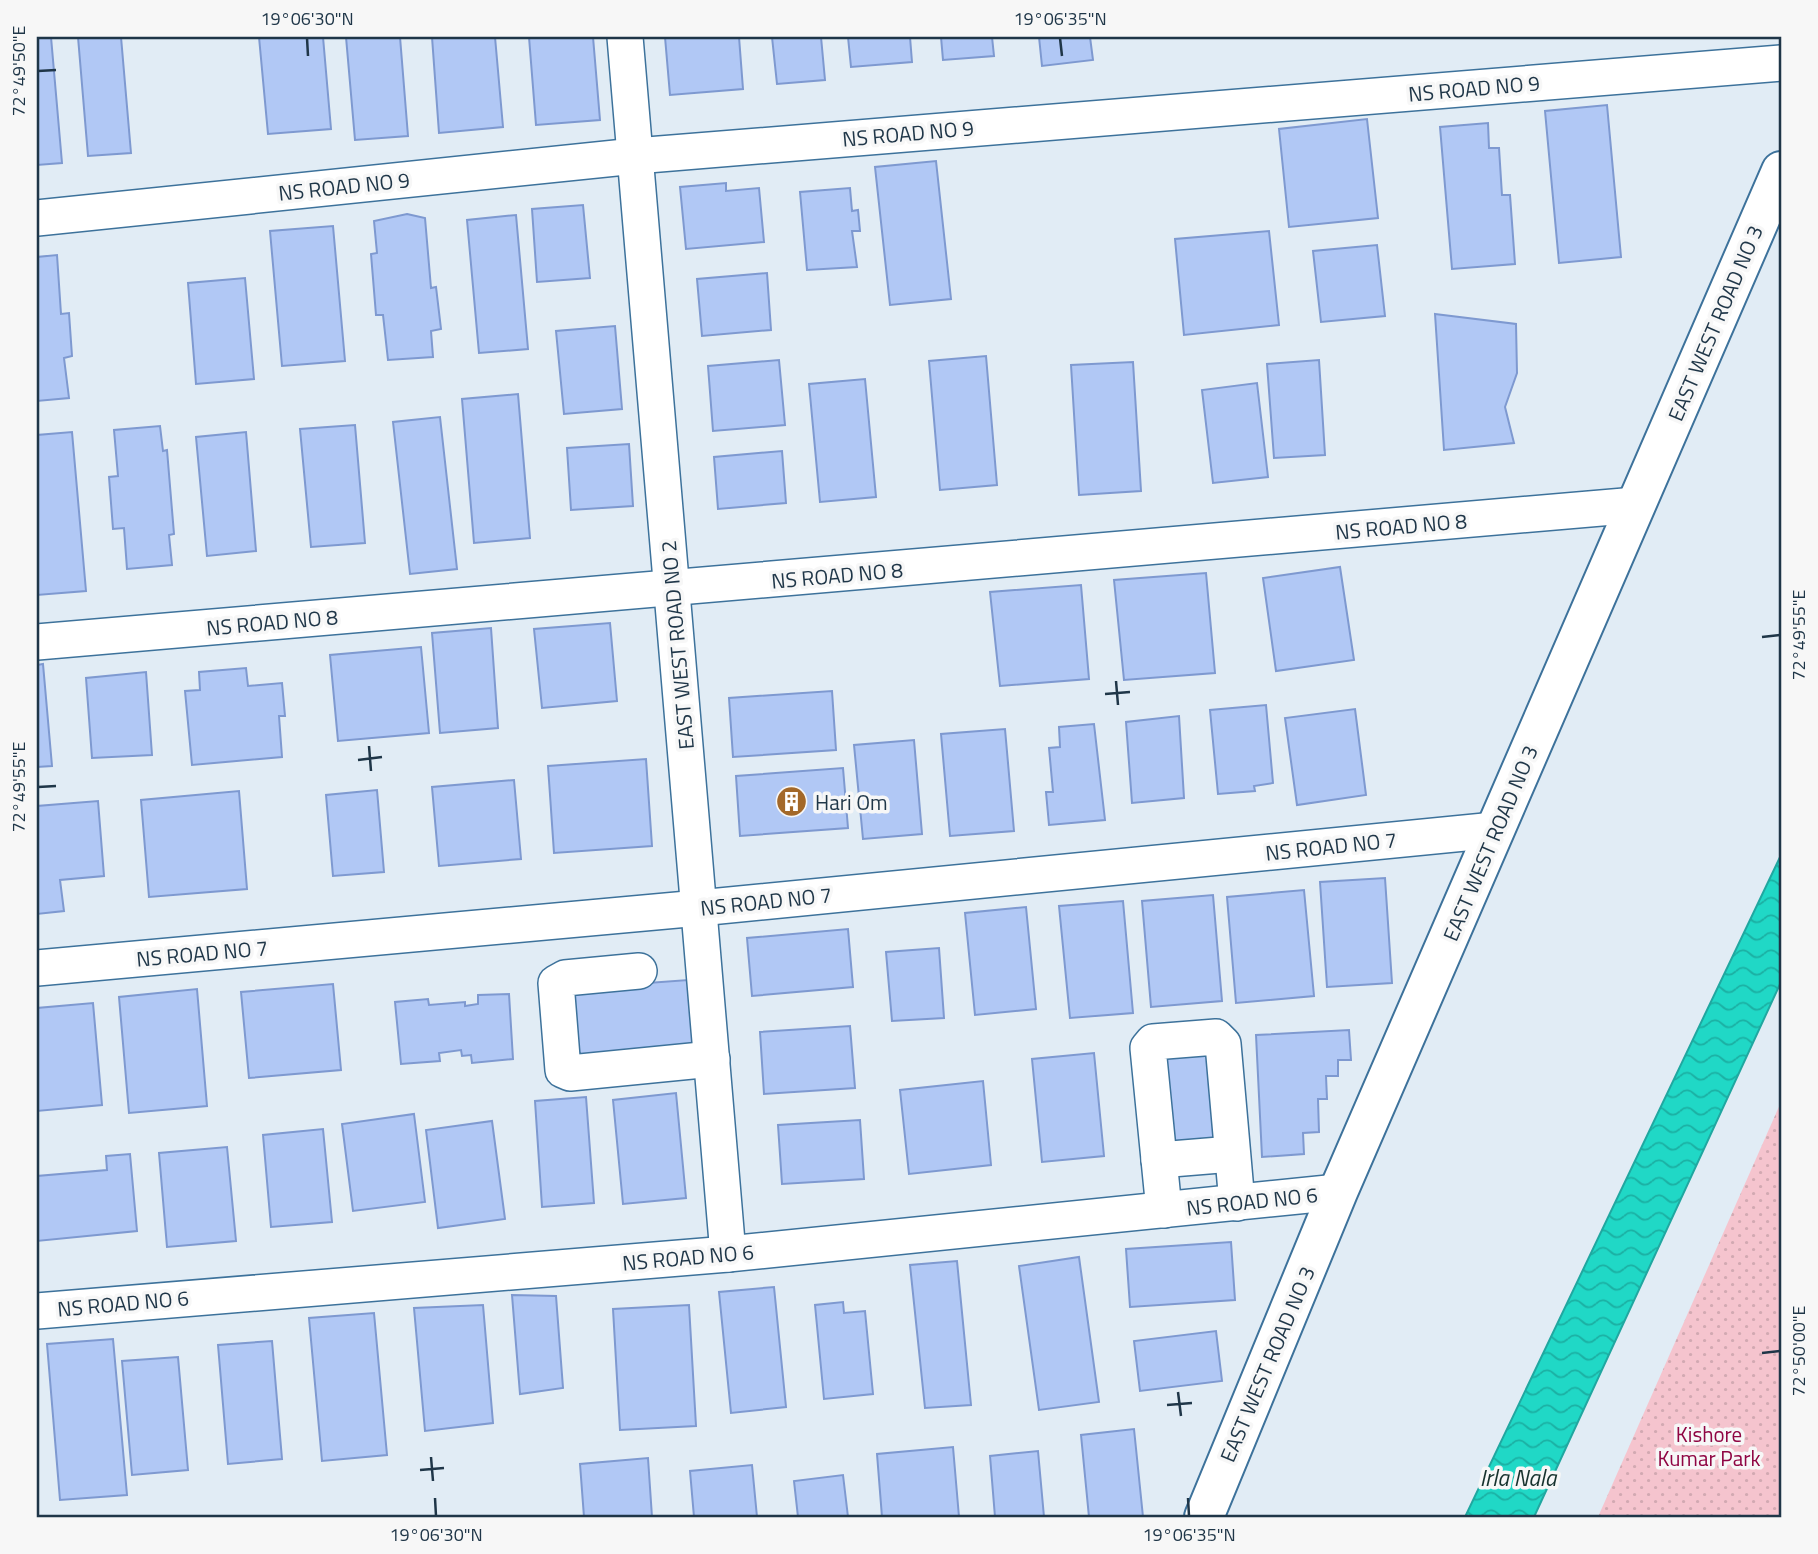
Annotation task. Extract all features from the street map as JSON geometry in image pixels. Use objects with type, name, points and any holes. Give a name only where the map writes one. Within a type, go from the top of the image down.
[{"type":"street","name":"EAST WEST ROAD NO 2","points":[[625,37],[728,1254]]},
{"type":"street","name":"NS ROAD NO 9","points":[[37,218],[635,156],[1781,63]]},
{"type":"street","name":"EAST WEST ROAD NO 3","points":[[1204,1517],[1338,1192],[1781,171]]},
{"type":"street","name":"NS ROAD NO 8","points":[[37,642],[672,590],[1636,505]]},
{"type":"street","name":"NS ROAD NO 7","points":[[37,968],[699,908],[1495,830]]},
{"type":"street","points":[[615,915],[630,972],[565,978],[556,983],[563,1070],[570,1073],[712,1059]]},
{"type":"street","points":[[1164,1210],[1148,1048],[1153,1042],[1220,1039],[1237,1203]]},
{"type":"street","points":[[1159,1160],[1232,1154]]},
{"type":"street","name":"NS ROAD NO 6","points":[[37,1311],[728,1254],[1338,1192]]},
{"type":"green space","name":"Kishore Kumar Park","points":[[1781,1102],[1781,1517],[1598,1517]]},
{"type":"water","name":"Irla Nala","points":[[1781,855],[1781,982],[1534,1517],[1465,1517]]},
{"type":"building","points":[[37,37],[51,37],[62,163],[37,165]]},
{"type":"building","points":[[78,37],[121,37],[131,153],[88,156]]},
{"type":"building","points":[[259,37],[323,37],[331,129],[268,134]]},
{"type":"building","points":[[346,37],[400,37],[408,136],[355,140]]},
{"type":"building","points":[[432,37],[495,37],[503,127],[439,133]]},
{"type":"building","points":[[529,37],[593,37],[600,120],[536,125]]},
{"type":"building","points":[[665,37],[739,37],[743,89],[670,95]]},
{"type":"building","points":[[772,37],[821,37],[825,80],[777,84]]},
{"type":"building","points":[[848,37],[910,37],[912,62],[851,67]]},
{"type":"building","points":[[941,37],[992,37],[994,56],[943,60]]},
{"type":"building","points":[[1039,37],[1090,37],[1093,60],[1042,66]]},
{"type":"building","points":[[1607,105],[1621,257],[1559,263],[1545,111]]},
{"type":"building","points":[[1367,119],[1378,218],[1289,227],[1279,129]]},
{"type":"building","points":[[1488,123],[1489,148],[1499,148],[1502,195],[1510,195],[1515,264],[1452,269],[1440,127]]},
{"type":"building","points":[[936,161],[951,299],[890,305],[875,167]]},
{"type":"building","points":[[726,183],[726,191],[759,188],[764,242],[686,249],[680,187]]},
{"type":"building","points":[[850,188],[852,211],[858,210],[860,231],[852,231],[857,267],[807,270],[800,192]]},
{"type":"building","points":[[583,205],[590,278],[537,282],[532,209]]},
{"type":"building","points":[[407,214],[425,218],[431,288],[436,287],[441,329],[431,331],[433,357],[388,360],[383,315],[376,315],[371,254],[377,253],[374,221]]},
{"type":"building","points":[[516,215],[528,349],[479,353],[467,220]]},
{"type":"building","points":[[333,226],[345,361],[282,366],[270,231]]},
{"type":"building","points":[[1269,231],[1279,325],[1184,335],[1175,239]]},
{"type":"building","points":[[1377,245],[1385,316],[1321,322],[1313,251]]},
{"type":"building","points":[[57,255],[61,314],[69,313],[72,356],[64,358],[69,398],[37,401],[37,257]]},
{"type":"building","points":[[767,273],[771,330],[702,336],[697,279]]},
{"type":"building","points":[[245,278],[254,379],[196,384],[188,283]]},
{"type":"building","points":[[1435,314],[1516,324],[1517,373],[1505,407],[1514,443],[1444,450]]},
{"type":"building","points":[[615,326],[622,409],[564,414],[556,331]]},
{"type":"building","points":[[986,356],[997,485],[940,490],[929,361]]},
{"type":"building","points":[[779,360],[785,425],[713,431],[708,366]]},
{"type":"building","points":[[1319,360],[1325,455],[1274,458],[1267,364]]},
{"type":"building","points":[[1133,362],[1141,491],[1079,495],[1071,365]]},
{"type":"building","points":[[865,379],[876,497],[820,502],[809,384]]},
{"type":"building","points":[[1257,383],[1268,477],[1213,483],[1202,390]]},
{"type":"building","points":[[518,394],[530,538],[474,543],[462,399]]},
{"type":"building","points":[[440,417],[457,569],[410,574],[393,422]]},
{"type":"building","points":[[355,425],[365,543],[311,547],[300,429]]},
{"type":"building","points":[[160,426],[163,451],[167,450],[174,534],[169,535],[172,565],[127,569],[124,528],[113,529],[109,477],[118,476],[114,430]]},
{"type":"building","points":[[72,432],[86,591],[37,595],[37,435]]},
{"type":"building","points":[[246,432],[256,551],[207,556],[196,437]]},
{"type":"building","points":[[629,444],[633,506],[571,510],[567,448]]},
{"type":"building","points":[[782,451],[786,503],[718,509],[714,457]]},
{"type":"building","points":[[1340,567],[1354,660],[1276,671],[1263,578]]},
{"type":"building","points":[[1206,573],[1215,673],[1124,680],[1114,580]]},
{"type":"building","points":[[1081,585],[1089,679],[1000,686],[990,592]]},
{"type":"building","points":[[610,623],[617,701],[542,708],[534,629]]},
{"type":"building","points":[[491,628],[498,728],[440,733],[432,633]]},
{"type":"building","points":[[421,647],[429,733],[338,741],[330,655]]},
{"type":"building","points":[[43,664],[52,766],[37,767],[37,665]]},
{"type":"building","points":[[246,668],[248,686],[282,683],[285,716],[279,716],[282,757],[192,765],[185,691],[200,690],[199,672]]},
{"type":"building","points":[[146,672],[152,755],[92,758],[86,678]]},
{"type":"building","points":[[832,691],[836,750],[733,757],[729,698]]},
{"type":"building","points":[[1266,705],[1273,783],[1254,786],[1255,791],[1218,794],[1210,710]]},
{"type":"building","points":[[1355,709],[1366,795],[1297,805],[1285,718]]},
{"type":"building","points":[[1179,716],[1184,798],[1132,803],[1126,722]]},
{"type":"building","points":[[1094,724],[1105,820],[1049,825],[1046,792],[1053,792],[1049,748],[1060,747],[1059,727]]},
{"type":"building","points":[[1005,729],[1014,831],[950,836],[941,734]]},
{"type":"building","points":[[914,740],[922,834],[863,839],[854,745]]},
{"type":"building","points":[[646,759],[652,846],[554,853],[548,766]]},
{"type":"building","name":"Hari Om","points":[[843,768],[848,828],[740,836],[736,776]]},
{"type":"building","points":[[514,780],[521,859],[439,866],[432,787]]},
{"type":"building","points":[[377,790],[384,872],[333,876],[326,795]]},
{"type":"building","points":[[239,791],[247,889],[149,897],[141,800]]},
{"type":"building","points":[[98,801],[104,876],[60,880],[64,911],[37,914],[37,806]]},
{"type":"building","points":[[1385,878],[1392,983],[1327,987],[1320,882]]},
{"type":"building","points":[[1304,890],[1314,996],[1236,1003],[1227,897]]},
{"type":"building","points":[[1213,895],[1222,1001],[1151,1007],[1142,901]]},
{"type":"building","points":[[1123,901],[1133,1013],[1070,1018],[1059,906]]},
{"type":"building","points":[[1026,907],[1036,1009],[975,1015],[965,913]]},
{"type":"building","points":[[848,929],[853,987],[752,996],[747,938]]},
{"type":"building","points":[[939,948],[944,1018],[892,1021],[886,952]]},
{"type":"building","points":[[688,980],[694,1056],[572,1064],[566,989]]},
{"type":"building","points":[[333,984],[341,1070],[249,1078],[241,992]]},
{"type":"building","points":[[197,989],[207,1106],[129,1113],[119,997]]},
{"type":"building","points":[[509,994],[513,1059],[472,1063],[471,1055],[462,1056],[461,1050],[439,1053],[440,1061],[401,1064],[395,1002],[428,999],[429,1005],[465,1002],[465,1006],[478,1004],[478,995]]},
{"type":"building","points":[[93,1003],[102,1105],[37,1111],[37,1008]]},
{"type":"building","points":[[850,1026],[855,1088],[764,1094],[760,1032]]},
{"type":"building","points":[[1349,1030],[1351,1060],[1338,1060],[1338,1076],[1326,1076],[1327,1099],[1318,1099],[1319,1132],[1303,1133],[1304,1154],[1262,1157],[1256,1035]]},
{"type":"building","points":[[1214,1045],[1223,1146],[1162,1150],[1152,1050]]},
{"type":"building","points":[[1094,1053],[1104,1156],[1042,1162],[1032,1059]]},
{"type":"building","points":[[983,1081],[991,1165],[909,1174],[900,1090]]},
{"type":"building","points":[[676,1093],[686,1198],[623,1204],[613,1100]]},
{"type":"building","points":[[586,1097],[594,1203],[542,1207],[535,1101]]},
{"type":"building","points":[[414,1114],[425,1202],[353,1211],[342,1124]]},
{"type":"building","points":[[860,1120],[864,1179],[782,1184],[778,1125]]},
{"type":"building","points":[[492,1121],[505,1219],[438,1228],[426,1130]]},
{"type":"building","points":[[323,1129],[332,1222],[271,1227],[263,1135]]},
{"type":"building","points":[[227,1147],[236,1241],[167,1247],[159,1153]]},
{"type":"building","points":[[130,1154],[137,1231],[37,1241],[37,1176],[107,1170],[106,1156]]},
{"type":"building","points":[[1231,1242],[1235,1300],[1130,1307],[1126,1249]]},
{"type":"building","points":[[1079,1257],[1099,1402],[1039,1410],[1019,1266]]},
{"type":"building","points":[[957,1261],[971,1405],[925,1408],[910,1265]]},
{"type":"building","points":[[774,1287],[786,1407],[731,1413],[719,1292]]},
{"type":"building","points":[[512,1295],[556,1296],[563,1388],[520,1394]]},
{"type":"building","points":[[843,1302],[844,1313],[865,1311],[873,1394],[824,1399],[815,1305]]},
{"type":"building","points":[[483,1305],[493,1423],[425,1431],[414,1308]]},
{"type":"building","points":[[689,1305],[696,1426],[620,1430],[613,1309]]},
{"type":"building","points":[[374,1313],[387,1455],[322,1461],[309,1318]]},
{"type":"building","points":[[1216,1331],[1222,1381],[1140,1391],[1134,1341]]},
{"type":"building","points":[[113,1339],[127,1495],[60,1500],[47,1344]]},
{"type":"building","points":[[272,1341],[282,1459],[228,1464],[218,1345]]},
{"type":"building","points":[[178,1357],[188,1470],[132,1475],[122,1361]]},
{"type":"building","points":[[1134,1429],[1143,1517],[1089,1517],[1081,1435]]},
{"type":"building","points":[[953,1447],[959,1517],[882,1517],[877,1454]]},
{"type":"building","points":[[1038,1451],[1044,1517],[995,1517],[990,1456]]},
{"type":"building","points":[[648,1458],[652,1517],[584,1517],[580,1464]]},
{"type":"building","points":[[752,1465],[757,1517],[694,1517],[690,1471]]},
{"type":"building","points":[[843,1475],[848,1517],[798,1517],[794,1481]]},
{"type":"place","name":"Hari Om","points":[[792,802]]}]
